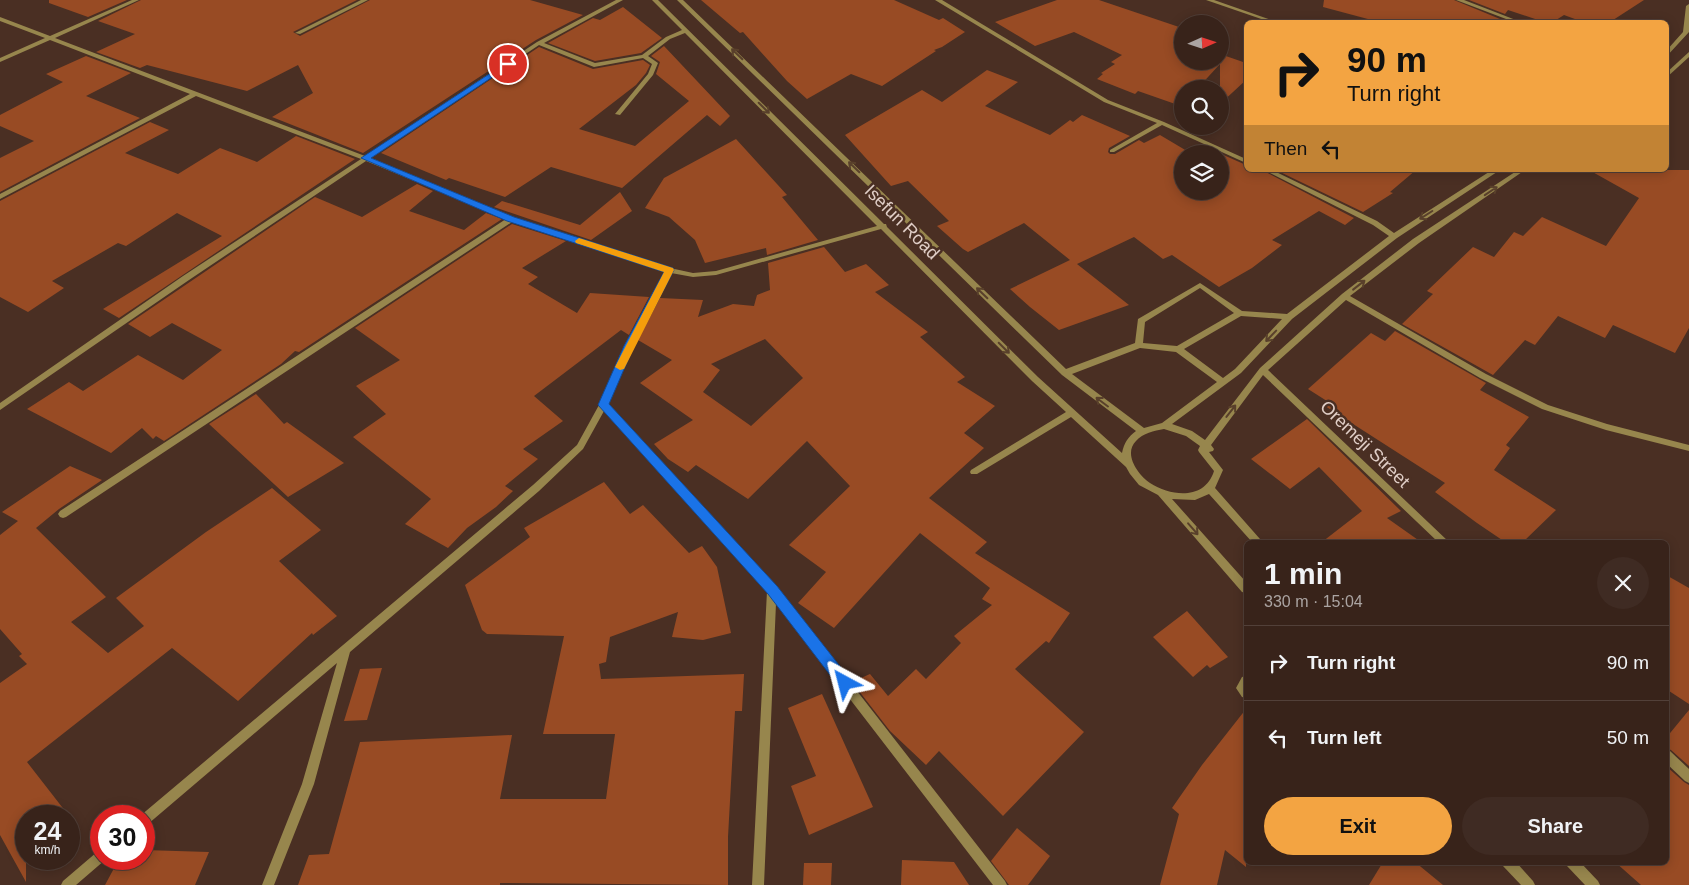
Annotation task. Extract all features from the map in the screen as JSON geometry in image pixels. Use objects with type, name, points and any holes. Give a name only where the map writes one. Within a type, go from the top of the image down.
[{"type":"street","points":[[0,60],[136,0]]},
{"type":"street","points":[[298,33],[365,0]]},
{"type":"street","points":[[0,407],[186,278],[539,43],[620,0]]},
{"type":"street","name":"Isefun Road","points":[[655,0],[1071,413],[1128,464],[1143,484],[1161,492]]},
{"type":"street","name":"Isefun Road","points":[[680,0],[1065,373],[1142,431]]},
{"type":"street","points":[[938,0],[1106,101],[1244,159]]},
{"type":"street","points":[[1209,0],[1268,20]]},
{"type":"street","points":[[1459,0],[1513,20]]},
{"type":"street","points":[[1669,52],[1686,32],[1689,6]]},
{"type":"street","points":[[0,20],[365,158],[511,219],[670,270],[693,275],[716,273],[884,226]]},
{"type":"street","points":[[539,43],[594,65],[644,56],[668,38],[686,30]]},
{"type":"street","points":[[1669,73],[1689,54]]},
{"type":"street","points":[[618,114],[651,74],[655,64],[644,56]]},
{"type":"street","points":[[0,197],[194,94]]},
{"type":"street","points":[[1112,151],[1162,123]]},
{"type":"street","points":[[1271,172],[1375,223],[1394,236]]},
{"type":"street","points":[[1128,464],[1126,452],[1128,443],[1133,436],[1142,431],[1164,426],[1238,371],[1289,317],[1394,236],[1494,172]]},
{"type":"street","points":[[1202,450],[1263,370],[1345,296],[1416,241],[1519,172]]},
{"type":"street","points":[[63,514],[511,219]]},
{"type":"street","points":[[155,811],[551,474],[580,447],[604,405],[629,346],[670,270]]},
{"type":"street","points":[[1139,345],[1141,321],[1200,285],[1240,313],[1289,317]]},
{"type":"street","points":[[1345,296],[1483,376],[1545,407],[1606,427],[1689,448]]},
{"type":"street","points":[[1178,349],[1240,313]]},
{"type":"street","points":[[1065,373],[1139,345],[1178,349],[1224,382]]},
{"type":"street","name":"Oremeji Street","points":[[1263,370],[1442,540]]},
{"type":"street","points":[[604,405],[772,590],[1001,885]]},
{"type":"street","points":[[974,472],[1071,413]]},
{"type":"street","points":[[1164,426],[1189,433],[1201,440],[1210,449],[1202,450]]},
{"type":"street","points":[[1161,492],[1187,497],[1200,495],[1210,489],[1216,481],[1218,470],[1202,450]]},
{"type":"street","points":[[1210,489],[1255,540]]},
{"type":"street","points":[[1161,492],[1244,588]]},
{"type":"street","points":[[758,885],[772,590]]},
{"type":"street","points":[[268,885],[308,784],[346,648]]},
{"type":"street","points":[[1669,758],[1689,777]]},
{"type":"street","points":[[67,885],[90,865]]},
{"type":"street","points":[[1510,865],[1529,885]]},
{"type":"street","points":[[1574,865],[1594,885]]},
{"type":"building","points":[[49,0],[127,0],[88,17],[49,3]]},
{"type":"building","points":[[141,0],[357,0],[293,32],[300,36],[370,0],[530,0],[583,15],[536,40],[363,153],[272,117],[313,93],[298,65],[247,91],[147,65],[140,68],[96,52],[135,34],[98,21]]},
{"type":"building","points":[[701,0],[894,0],[939,20],[943,18],[965,32],[934,50],[936,51],[882,86],[851,74],[807,99],[787,81],[743,32],[740,33]]},
{"type":"building","points":[[1057,0],[1099,0],[1174,25],[1174,70],[1214,70],[1205,80],[1174,80],[1174,104],[1138,91],[1135,94],[1097,79],[1103,74],[1101,73],[1115,64],[1111,62],[1122,55],[1074,32],[1035,46],[995,22]]},
{"type":"building","points":[[1324,0],[1454,0],[1500,19],[1372,20],[1323,7]]},
{"type":"building","points":[[1469,0],[1644,0],[1613,20],[1578,20],[1564,15],[1556,20],[1538,20],[1508,10],[1505,14]]},
{"type":"building","points":[[623,7],[662,38],[641,53],[595,61],[548,43],[593,18],[600,20]]},
{"type":"building","points":[[664,46],[730,116],[720,126],[707,115],[622,188],[551,167],[505,197],[449,178],[446,180],[381,153],[539,47],[593,69],[643,60],[650,65],[636,85],[579,129],[635,146],[689,101],[656,74],[660,62],[651,56]]},
{"type":"building","points":[[86,56],[131,73],[86,96],[140,118],[0,192],[0,158],[34,141],[0,126],[0,115],[63,82],[46,74]]},
{"type":"building","points":[[1229,57],[1244,62],[1244,82],[1229,96],[1229,80],[1220,80],[1220,70],[1229,70]]},
{"type":"building","points":[[987,70],[1018,82],[985,106],[1050,135],[1070,120],[1073,122],[1082,115],[1130,136],[1109,148],[1108,152],[1110,154],[1115,154],[1139,140],[1144,143],[1160,135],[1177,145],[1174,145],[1174,200],[1229,200],[1229,157],[1244,164],[1244,172],[1266,172],[1354,218],[1345,225],[1319,211],[1272,240],[1282,245],[1252,268],[1219,287],[1172,255],[1163,259],[1134,237],[1077,264],[1129,305],[1059,330],[1010,289],[1070,260],[1024,223],[968,252],[937,226],[949,221],[908,181],[891,186],[845,135],[922,90],[942,102]]},
{"type":"building","points":[[150,122],[169,130],[125,153],[178,174],[220,148],[257,162],[296,136],[355,159],[119,318],[103,309],[222,236],[177,213],[126,246],[118,243],[52,281],[64,288],[28,312],[0,297],[0,201]]},
{"type":"building","points":[[736,139],[787,195],[782,197],[818,240],[767,255],[766,248],[705,263],[695,240],[669,217],[645,208],[664,178]]},
{"type":"building","points":[[1669,170],[1689,170],[1689,328],[1675,353],[1613,325],[1605,338],[1558,316],[1535,345],[1525,340],[1493,375],[1402,324],[1433,294],[1427,291],[1473,247],[1494,257],[1514,232],[1523,236],[1542,217],[1606,246],[1639,198],[1593,172],[1669,172]]},
{"type":"building","points":[[1280,172],[1414,172],[1390,192],[1393,193],[1363,212]]},
{"type":"building","points":[[417,184],[433,191],[409,211],[464,230],[486,213],[502,219],[299,352],[295,351],[281,364],[164,441],[156,436],[153,439],[142,428],[111,453],[27,409],[69,382],[83,391],[138,355],[183,380],[222,350],[172,323],[150,337],[128,324],[315,197],[362,217]]},
{"type":"building","points":[[620,192],[632,211],[591,240],[494,207],[502,201],[580,225]]},
{"type":"building","points":[[512,224],[566,241],[522,268],[538,277],[528,284],[577,313],[590,293],[649,297],[629,335],[621,330],[534,396],[563,421],[523,449],[538,459],[505,486],[513,491],[496,507],[467,528],[448,548],[405,524],[431,499],[353,437],[386,414],[356,386],[400,360],[355,328]]},
{"type":"building","points":[[824,247],[845,272],[866,264],[889,285],[875,292],[928,332],[920,337],[965,377],[957,382],[995,406],[964,433],[984,448],[929,498],[987,542],[975,553],[1070,613],[1049,643],[1046,641],[1015,669],[1084,732],[1003,816],[939,751],[926,765],[890,731],[852,682],[870,674],[888,696],[916,669],[926,679],[961,643],[954,636],[992,605],[982,599],[990,588],[920,533],[834,628],[798,603],[826,572],[789,545],[850,486],[807,441],[748,499],[696,465],[688,472],[668,459],[654,444],[693,420],[640,383],[672,360],[638,340],[660,298],[703,300],[698,317],[733,304],[754,306],[757,295],[770,290],[768,263]],"holes":[[[765,339],[803,378],[751,426],[703,392],[720,370],[711,364]]]},
{"type":"building","points":[[1395,331],[1486,383],[1480,390],[1529,417],[1506,445],[1510,448],[1494,470],[1556,510],[1525,540],[1502,540],[1477,523],[1435,492],[1445,483],[1325,406],[1330,403],[1308,389],[1371,333],[1385,341]]},
{"type":"building","points":[[256,394],[284,424],[287,422],[344,463],[288,497],[209,424]]},
{"type":"building","points":[[1307,419],[1401,511],[1387,518],[1418,540],[1325,540],[1362,511],[1319,467],[1290,489],[1251,459]]},
{"type":"building","points":[[70,466],[102,480],[59,509],[36,528],[106,597],[71,622],[108,653],[144,626],[116,598],[206,532],[272,488],[321,530],[279,561],[337,616],[313,635],[312,633],[238,701],[172,648],[27,762],[60,805],[15,805],[15,862],[0,835],[0,683],[27,664],[19,656],[22,654],[0,629],[0,535],[18,521],[2,512]]},
{"type":"building","points":[[604,482],[630,514],[643,505],[689,553],[702,546],[717,567],[731,633],[703,640],[672,637],[678,612],[610,637],[606,662],[599,664],[601,679],[744,674],[742,711],[735,711],[728,837],[728,885],[500,883],[500,885],[298,885],[309,855],[329,854],[360,742],[512,735],[500,799],[606,799],[615,734],[543,734],[564,636],[487,634],[482,630],[465,585],[530,537],[524,528]]},
{"type":"building","points":[[1669,577],[1689,588],[1689,704],[1669,691]]},
{"type":"building","points":[[1187,611],[1228,657],[1210,668],[1207,665],[1193,677],[1153,637]]},
{"type":"building","points":[[382,668],[367,720],[344,721],[360,669]]},
{"type":"building","points":[[822,694],[873,807],[809,835],[791,786],[816,776],[788,708]]},
{"type":"building","points":[[1689,710],[1689,766],[1669,749],[1669,734]]},
{"type":"building","points":[[1244,712],[1244,865],[1246,867],[1225,850],[1217,885],[1160,885],[1179,814],[1172,808],[1202,765]]},
{"type":"building","points":[[1669,769],[1689,785],[1689,885],[1641,885],[1618,865],[1669,865]]},
{"type":"building","points":[[1017,828],[1050,856],[1028,885],[1009,885],[991,861]]},
{"type":"building","points":[[155,850],[209,852],[195,885],[105,885],[113,870],[155,870]]},
{"type":"building","points":[[902,860],[954,862],[969,885],[901,885]]},
{"type":"building","points":[[804,863],[832,863],[831,885],[803,885]]},
{"type":"building","points":[[1381,865],[1419,865],[1443,885],[1369,885]]},
{"type":"building","points":[[19,870],[26,870],[26,882]]},
{"type":"slow traffic","points":[[579,241],[670,270],[629,346],[620,367]]},
{"type":"route","points":[[508,64],[365,158],[511,219],[670,270],[629,346],[604,405],[772,590],[845,683]]}]
